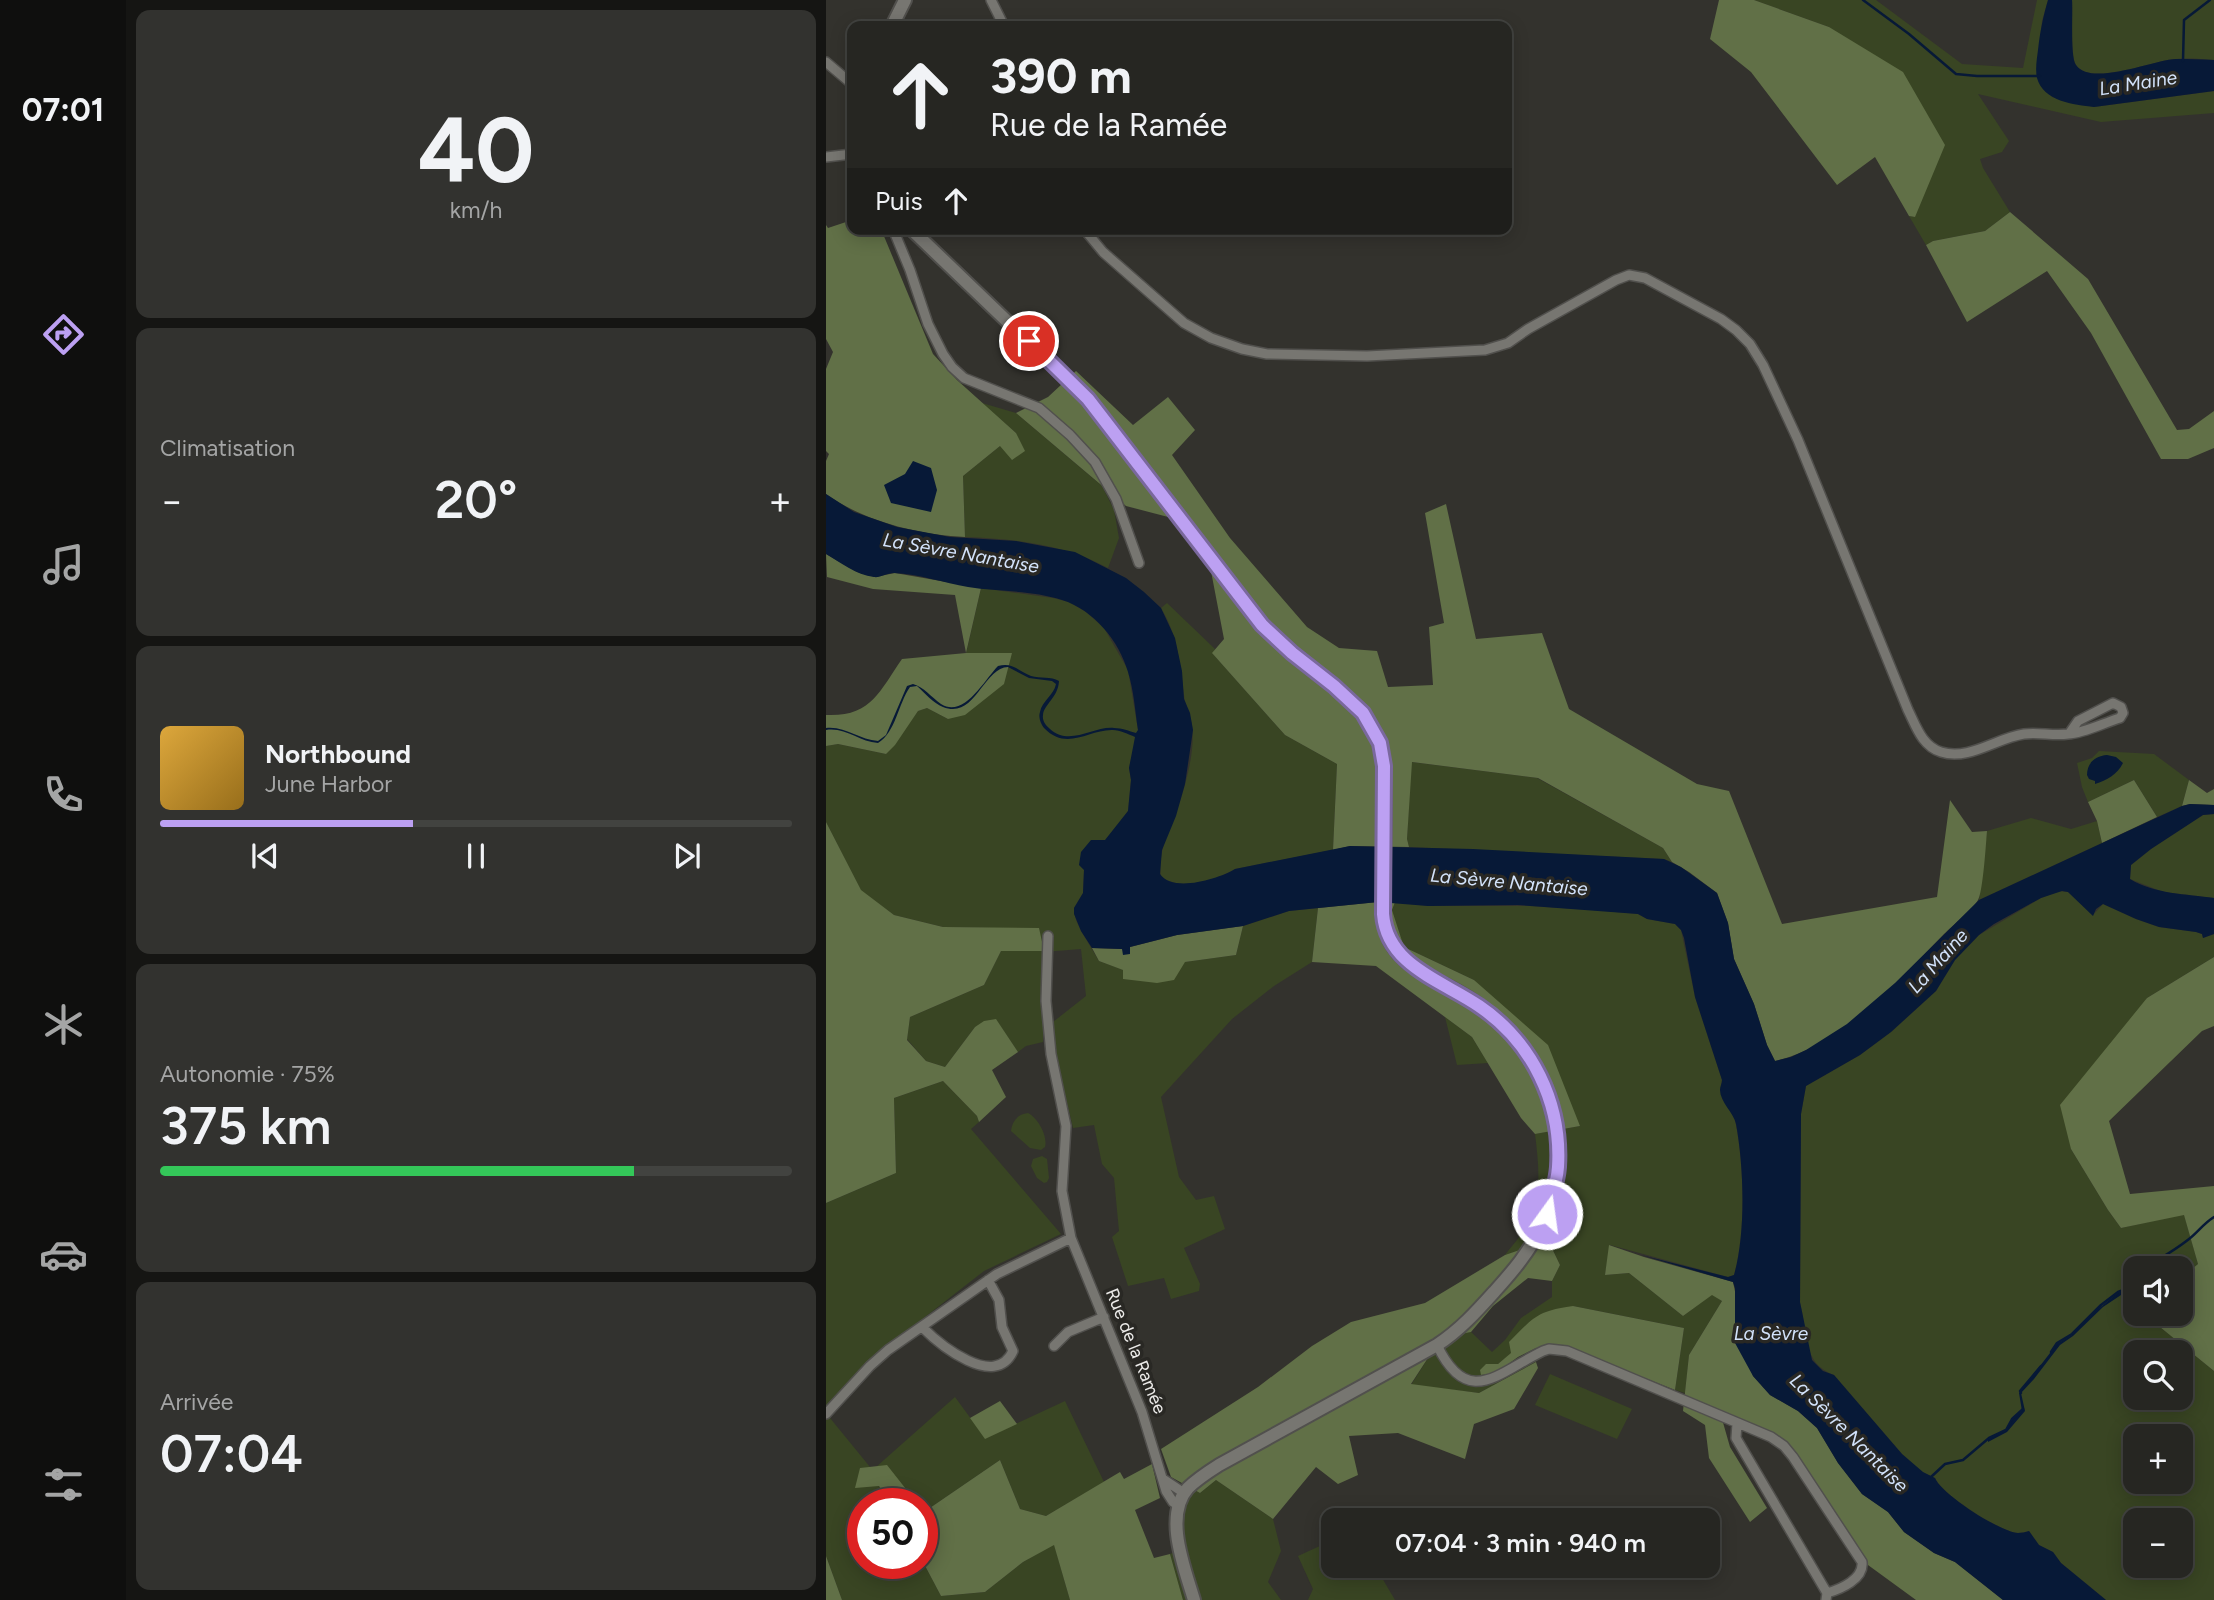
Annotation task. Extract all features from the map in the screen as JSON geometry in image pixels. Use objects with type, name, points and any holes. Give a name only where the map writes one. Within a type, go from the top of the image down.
[{"type":"main road","points":[[894,21],[905,0]]},
{"type":"main road","points":[[917,235],[1088,399],[1262,625],[1363,713],[1380,743],[1384,766],[1383,914],[1390,940],[1403,958],[1482,1007],[1511,1033],[1533,1061],[1547,1089],[1558,1132],[1558,1170],[1547,1214],[1521,1260],[1473,1316],[1437,1345],[1219,1465],[1184,1493],[1178,1506],[1177,1533],[1194,1600]]},
{"type":"street","points":[[991,0],[1002,21]]},
{"type":"street","points":[[826,62],[847,80]]},
{"type":"street","points":[[826,157],[847,155]]},
{"type":"street","points":[[895,235],[928,324],[952,367],[964,378],[1039,408],[1070,435],[1095,463],[1116,499],[1139,562]]},
{"type":"street","points":[[1089,235],[1103,252],[1184,323],[1211,338],[1267,354],[1367,356],[1485,350],[1508,343],[1616,280],[1629,275],[1645,278],[1736,330],[1750,344],[1763,365],[1803,452],[1908,710],[1924,741],[1941,752],[1976,752],[1986,745],[2025,734],[2069,734],[2120,718],[2123,713],[2121,707],[2113,703],[2078,721],[2069,734]]},
{"type":"street","name":"Rue de la Ramée","points":[[1048,936],[1046,1001],[1051,1054],[1066,1126],[1062,1191],[1071,1238],[1142,1412],[1166,1491],[1178,1506]]},
{"type":"street","points":[[826,1414],[888,1350],[998,1274],[1071,1238]]},
{"type":"street","points":[[922,1327],[936,1341],[961,1358],[986,1367],[1011,1356],[1013,1351],[1002,1327],[999,1300],[989,1280]]},
{"type":"street","points":[[1054,1346],[1068,1332],[1104,1317]]},
{"type":"street","points":[[1437,1345],[1455,1373],[1478,1382],[1498,1376],[1543,1351],[1567,1351],[1771,1437],[1784,1446],[1862,1562],[1860,1575],[1827,1597],[1735,1437],[1737,1423]]},
{"type":"street","points":[[1163,1479],[1184,1493]]},
{"type":"green space","points":[[1719,0],[1754,0],[1829,27],[1903,72],[1945,145],[1915,217],[1909,216],[1875,157],[1837,185],[1751,72],[1710,39]]},
{"type":"green space","points":[[1754,0],[1876,0],[1962,64],[2023,68],[2037,0],[2048,0],[2042,21],[2037,69],[2041,85],[2052,97],[2094,107],[2214,91],[2214,113],[2101,122],[1978,94],[2009,141],[2002,152],[1980,159],[2010,212],[1985,231],[1933,241],[1926,245],[1909,216],[1915,217],[1829,27]]},
{"type":"green space","points":[[2072,0],[2214,0],[2214,60],[2176,59],[2108,73],[2084,71],[2074,60]]},
{"type":"green space","points":[[2010,212],[2088,279],[2177,430],[2189,429],[2214,411],[2214,448],[2188,459],[2161,459],[2091,333],[2047,271],[1967,322],[1926,245],[1933,241],[1985,231]]},
{"type":"green space","points":[[847,222],[847,235],[883,235],[933,354],[957,380],[1016,433],[1025,451],[1012,460],[1000,446],[963,476],[965,537],[892,525],[857,512],[826,494],[826,461],[829,454],[826,451],[826,369],[833,352],[826,339],[826,225],[828,228]]},
{"type":"green space","points":[[1076,371],[1133,425],[1168,397],[1195,430],[1172,455],[1230,538],[1307,627],[1339,648],[1377,651],[1388,687],[1433,685],[1429,627],[1444,623],[1425,513],[1446,504],[1476,639],[1542,633],[1569,709],[1697,784],[1729,791],[1782,924],[1937,897],[1950,800],[1972,832],[1987,831],[1983,878],[1978,900],[1908,971],[1846,1026],[1799,1053],[1775,1061],[1734,959],[1728,923],[1717,893],[1672,862],[1663,848],[1538,778],[1412,762],[1407,839],[1409,847],[1350,846],[1333,850],[1337,764],[1285,735],[1212,653],[1224,639],[1210,566],[1172,518],[1126,506],[1016,413],[1048,397]]},
{"type":"green space","points":[[982,403],[1016,413],[1102,486],[1114,510],[1119,538],[1108,568],[1074,553],[1038,544],[965,537],[963,476],[1016,433]]},
{"type":"green space","points":[[826,554],[857,572],[875,577],[895,573],[981,588],[966,653],[955,595],[873,589],[827,577]]},
{"type":"green space","points":[[981,588],[1069,602],[1086,612],[1104,628],[1128,670],[1138,730],[1129,768],[1131,780],[1128,811],[1084,869],[1083,893],[1074,908],[1081,931],[1099,961],[1124,970],[1123,978],[1185,962],[1236,955],[1243,926],[1289,911],[1318,908],[1312,962],[1274,986],[1232,1019],[1161,1097],[1179,1177],[1196,1200],[1214,1196],[1225,1229],[1184,1248],[1200,1284],[1199,1291],[1171,1299],[1164,1278],[1128,1286],[1112,1237],[1119,1231],[1114,1178],[1102,1164],[1094,1125],[1073,1128],[1056,1056],[1053,1022],[1086,996],[1081,949],[1044,952],[1043,1042],[1026,1046],[1018,1052],[996,1020],[975,1027],[945,1067],[926,1061],[907,1039],[910,1017],[984,985],[1001,951],[1039,929],[943,927],[894,915],[861,891],[826,822],[826,746],[838,744],[886,754],[918,711],[927,708],[948,719],[1012,653],[966,654]]},
{"type":"green space","points":[[1167,603],[1215,649],[1213,654],[1285,735],[1337,764],[1333,850],[1235,869],[1198,883],[1179,883],[1161,877],[1161,856],[1179,805],[1193,743],[1177,650],[1161,608]]},
{"type":"green space","points":[[966,653],[1012,653],[1004,684],[965,715],[948,719],[927,708],[918,711],[886,754],[838,744],[826,746],[826,715],[841,715],[864,707],[880,692],[902,659]]},
{"type":"green space","points":[[2099,751],[2154,754],[2189,780],[2182,806],[2157,817],[2134,780],[2088,802],[2077,763],[2092,758]]},
{"type":"green space","points":[[1411,762],[1537,778],[1663,848],[1672,862],[1664,859],[1409,847],[1407,839]]},
{"type":"green space","points":[[2134,780],[2157,817],[2102,843],[2097,821],[2088,802]]},
{"type":"green space","points":[[2189,780],[2207,793],[2214,789],[2214,805],[2182,806]]},
{"type":"green space","points":[[2214,814],[2214,898],[2163,892],[2130,879],[2131,865],[2151,849],[2203,815]]},
{"type":"green space","points":[[2031,818],[2071,829],[2097,821],[2102,843],[1979,900],[1987,831]]},
{"type":"green space","points":[[826,822],[861,890],[894,915],[943,927],[1039,928],[1044,951],[1001,951],[984,985],[910,1017],[907,1040],[926,1061],[945,1067],[975,1027],[984,1021],[996,1019],[1018,1052],[992,1070],[1006,1097],[979,1122],[977,1116],[943,1081],[894,1098],[896,1173],[826,1203]]},
{"type":"green space","points":[[2058,891],[2068,892],[2093,915],[2103,904],[2159,927],[2196,932],[2202,934],[2203,938],[2214,934],[2214,957],[2147,998],[2071,1149],[2121,1228],[2184,1214],[2198,1264],[2193,1268],[2193,1256],[2123,1256],[2123,1326],[2159,1326],[2176,1340],[2123,1340],[2123,1410],[2193,1410],[2193,1354],[2214,1371],[2214,1600],[2106,1600],[2061,1563],[2053,1552],[2039,1545],[2029,1531],[2010,1531],[1985,1519],[1948,1493],[1935,1478],[1923,1473],[1902,1454],[1834,1375],[1816,1363],[1811,1354],[1800,1303],[1801,1114],[1806,1086],[1860,1055],[1891,1032],[1936,991],[1955,960],[1979,935],[2041,898]]},
{"type":"green space","points":[[1395,902],[1428,906],[1530,906],[1638,914],[1647,919],[1675,924],[1681,930],[1695,997],[1722,1080],[1722,1094],[1736,1125],[1741,1161],[1742,1200],[1738,1258],[1734,1275],[1728,1277],[1610,1245],[1605,1275],[1629,1273],[1683,1316],[1712,1294],[1722,1301],[1689,1355],[1685,1393],[1675,1390],[1684,1328],[1573,1306],[1481,1374],[1502,1368],[1536,1348],[1536,1362],[1479,1393],[1411,1385],[1441,1338],[1471,1332],[1492,1352],[1505,1340],[1521,1318],[1552,1297],[1552,1281],[1560,1265],[1548,1240],[1505,1255],[1525,1229],[1535,1206],[1538,1171],[1535,1134],[1580,1126],[1474,980],[1404,947],[1392,910]]},
{"type":"green space","points":[[1395,902],[1392,910],[1404,947],[1474,980],[1548,1045],[1580,1126],[1535,1134],[1521,1118],[1472,1037],[1376,966],[1312,962],[1318,908]]},
{"type":"green space","points":[[1243,926],[1236,955],[1185,962],[1174,980],[1157,983],[1123,979],[1123,970],[1099,961],[1092,948],[1122,949],[1130,954],[1130,947],[1177,935]]},
{"type":"green space","points":[[2214,957],[2214,1026],[2202,1031],[2109,1121],[2130,1194],[2214,1186],[2214,1371],[2193,1354],[2193,1340],[2176,1340],[2159,1326],[2193,1326],[2193,1268],[2198,1264],[2184,1215],[2121,1228],[2071,1149],[2060,1105],[2147,998]]},
{"type":"green space","points":[[1445,1017],[1472,1037],[1488,1063],[1457,1065]]},
{"type":"green space","points":[[943,1081],[977,1116],[979,1122],[971,1129],[1061,1234],[984,1271],[893,1342],[826,1409],[826,1203],[896,1173],[894,1098]]},
{"type":"green space","points":[[1028,1113],[1044,1133],[1046,1143],[1041,1150],[1030,1148],[1011,1131],[1016,1119]]},
{"type":"green space","points":[[1042,1156],[1047,1159],[1049,1178],[1044,1183],[1037,1178],[1031,1166],[1033,1159]]},
{"type":"green space","points":[[1548,1240],[1560,1265],[1552,1281],[1528,1278],[1493,1306],[1471,1332],[1441,1338],[1411,1384],[1479,1393],[1536,1362],[1538,1368],[1514,1409],[1474,1424],[1465,1459],[1398,1433],[1349,1436],[1358,1475],[1338,1484],[1316,1467],[1273,1519],[1216,1480],[1200,1493],[1171,1477],[1161,1449],[1258,1387],[1312,1346],[1351,1322],[1425,1303],[1505,1255]]},
{"type":"green space","points":[[1609,1245],[1733,1282],[1753,1376],[1770,1395],[1798,1411],[1817,1428],[1838,1463],[1862,1494],[1888,1512],[1904,1532],[1934,1553],[1955,1562],[2003,1600],[1916,1600],[1868,1565],[1785,1442],[1720,1412],[1730,1447],[1767,1508],[1750,1522],[1709,1458],[1705,1425],[1683,1411],[1689,1355],[1722,1301],[1712,1295],[1683,1316],[1629,1273],[1605,1275]]},
{"type":"green space","points":[[1573,1306],[1684,1328],[1675,1390],[1567,1347],[1536,1348],[1496,1373],[1481,1375],[1480,1370],[1486,1364],[1498,1364],[1511,1353],[1509,1342],[1537,1316]]},
{"type":"green space","points":[[1550,1374],[1632,1409],[1617,1439],[1535,1405]]},
{"type":"green space","points":[[955,1397],[985,1438],[1065,1401],[1104,1482],[1046,1516],[1020,1509],[1000,1460],[938,1502],[938,1488],[905,1488],[887,1466],[876,1467]]},
{"type":"green space","points":[[1000,1401],[1017,1424],[985,1439],[970,1418]]},
{"type":"green space","points":[[826,1418],[830,1418],[870,1467],[860,1469],[880,1488],[847,1488],[847,1579],[932,1579],[941,1596],[985,1592],[1023,1562],[1054,1544],[1070,1600],[842,1600],[826,1556]]},
{"type":"green space","points":[[1000,1460],[1020,1509],[1046,1516],[1120,1472],[1124,1479],[1152,1464],[1160,1498],[1135,1510],[1154,1558],[1170,1554],[1183,1600],[1070,1600],[1054,1545],[1023,1562],[985,1592],[941,1596],[932,1579],[938,1579],[938,1502]]},
{"type":"green space","points":[[887,1465],[905,1488],[855,1488],[860,1468]]},
{"type":"green space","points":[[1216,1480],[1273,1519],[1281,1551],[1268,1582],[1281,1600],[1183,1600],[1170,1554],[1184,1548],[1180,1515],[1193,1489],[1200,1493]]},
{"type":"green space","points":[[1321,1545],[1321,1578],[1382,1578],[1395,1600],[1308,1600],[1313,1589],[1298,1556]]},
{"type":"green space","points":[[826,1556],[842,1600],[826,1600]]},
{"type":"water","name":"La Maine","points":[[2048,0],[2072,0],[2074,60],[2084,71],[2108,73],[2176,59],[2214,60],[2214,91],[2094,107],[2052,97],[2040,86],[2036,71]]},
{"type":"water","points":[[913,461],[931,468],[937,490],[931,512],[891,503],[884,485],[905,474]]},
{"type":"water","points":[[826,494],[854,512],[897,527],[950,537],[1016,541],[1075,552],[1126,578],[1161,608],[1175,638],[1182,671],[1184,699],[1193,730],[1185,784],[1162,850],[1160,874],[1166,880],[1175,883],[1196,882],[1218,877],[1235,869],[1350,846],[1664,859],[1681,867],[1717,893],[1728,923],[1734,959],[1775,1061],[1806,1050],[1847,1024],[1895,983],[1979,900],[2182,806],[2214,805],[2214,814],[2203,815],[2131,865],[2130,879],[2160,891],[2214,898],[2214,934],[2203,938],[2202,934],[2196,932],[2159,927],[2103,904],[2096,909],[2093,916],[2068,892],[2062,891],[2041,898],[1979,935],[1955,960],[1936,991],[1891,1032],[1860,1055],[1806,1086],[1801,1114],[1800,1302],[1812,1360],[1823,1371],[1834,1375],[1902,1454],[1923,1472],[1935,1478],[1948,1493],[1998,1526],[2018,1533],[2029,1531],[2039,1545],[2053,1552],[2061,1563],[2106,1600],[2003,1600],[1955,1562],[1934,1553],[1904,1532],[1888,1512],[1862,1494],[1838,1463],[1817,1428],[1798,1411],[1770,1395],[1753,1376],[1735,1343],[1733,1282],[1641,1255],[1728,1277],[1734,1275],[1740,1240],[1742,1180],[1736,1124],[1721,1094],[1722,1080],[1695,997],[1684,938],[1675,924],[1647,919],[1638,914],[1518,905],[1428,906],[1378,902],[1289,911],[1243,926],[1177,935],[1130,947],[1130,954],[1123,955],[1122,949],[1092,948],[1074,914],[1074,908],[1083,893],[1084,870],[1079,865],[1081,852],[1091,840],[1105,840],[1128,811],[1131,780],[1129,768],[1135,737],[1113,730],[1070,739],[1053,735],[1043,726],[1039,714],[1056,684],[1029,678],[1008,667],[992,676],[971,700],[954,709],[939,705],[917,686],[910,687],[889,732],[884,738],[878,743],[826,728],[840,729],[878,741],[886,735],[907,686],[917,685],[941,704],[958,706],[973,695],[998,666],[1003,665],[1012,666],[1031,676],[1059,681],[1043,717],[1047,726],[1058,734],[1074,736],[1106,728],[1136,733],[1138,730],[1132,686],[1124,660],[1112,638],[1085,611],[1051,597],[968,587],[903,574],[891,573],[874,577],[848,568],[826,554]]},
{"type":"water","points":[[2107,755],[2116,757],[2123,763],[2118,771],[2095,784],[2087,775],[2088,767],[2095,759]]},
{"type":"water","points":[[2123,1291],[2123,1294],[2103,1307],[2073,1336],[2060,1345],[2021,1393],[2025,1411],[2007,1432],[1988,1442],[1988,1439],[2007,1429],[2022,1411],[2019,1393],[2057,1344],[2072,1335],[2086,1319]]},
{"type":"waterway","points":[[1863,0],[1956,74],[2040,76]]},
{"type":"waterway","name":"La Maine","points":[[2183,61],[2184,20],[2210,0]]},
{"type":"waterway","points":[[2164,1256],[2214,1217]]},
{"type":"waterway","points":[[2051,1352],[2057,1343],[2072,1334],[2101,1305],[2123,1290]]},
{"type":"waterway","points":[[2021,1393],[2041,1366]]},
{"type":"waterway","points":[[1931,1477],[1945,1464],[1963,1460],[1989,1438],[2006,1430],[2012,1419],[2023,1409]]},
{"type":"route","points":[[1029,341],[1088,399],[1262,625],[1353,702],[1369,721],[1380,743],[1384,766],[1383,914],[1387,933],[1397,951],[1409,963],[1482,1007],[1511,1033],[1533,1061],[1547,1089],[1558,1132],[1558,1170],[1547,1214]]},
{"type":"water label","name":"La Sèvre Nantaise","points":[[961,553]]},
{"type":"water label","name":"La Sèvre Nantaise","points":[[1509,882]]},
{"type":"water label","name":"La Sèvre","points":[[1771,1333]]},
{"type":"water label","name":"La Sèvre Nantaise","points":[[1849,1433]]}]
